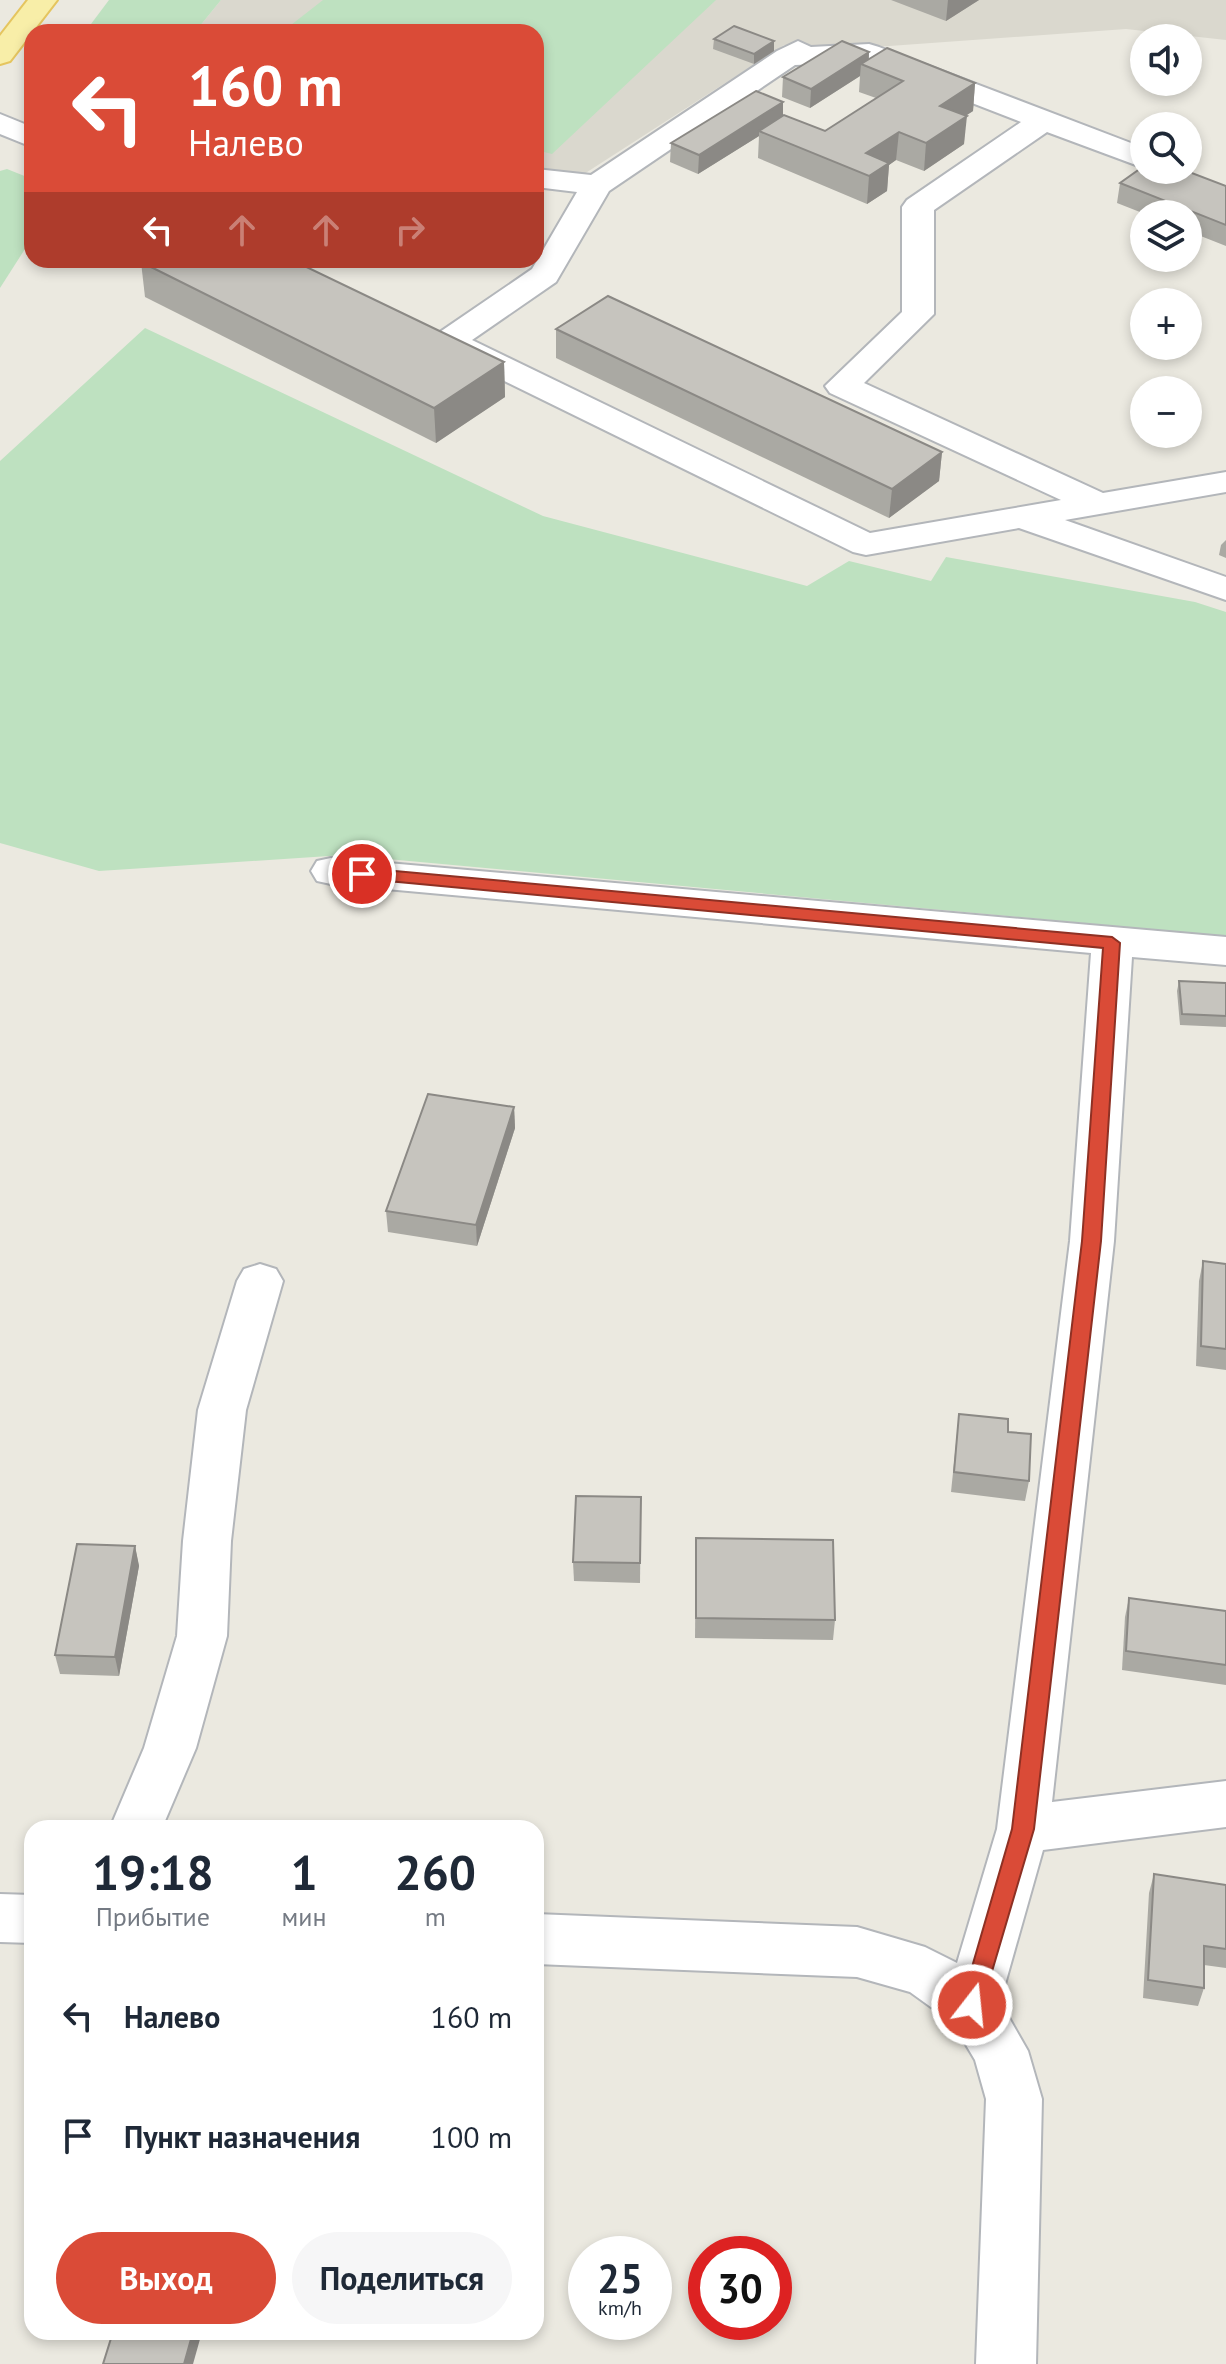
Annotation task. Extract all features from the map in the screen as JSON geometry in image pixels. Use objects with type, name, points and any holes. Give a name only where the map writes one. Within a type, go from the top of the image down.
[{"type":"main road","points":[[24,24],[43,0]]},
{"type":"main road","points":[[0,55],[24,24]]},
{"type":"street","points":[[1130,154],[869,53],[793,53],[597,185],[545,275],[435,334],[866,544],[1226,482]]},
{"type":"street","points":[[0,109],[24,112]]},
{"type":"street","points":[[1044,120],[918,207],[918,314],[842,386],[1099,504]]},
{"type":"street","points":[[0,123],[24,134]]},
{"type":"street","points":[[544,179],[597,185]]},
{"type":"street","points":[[1022,517],[1226,589]]},
{"type":"street","points":[[331,871],[1226,951]]},
{"type":"street","points":[[972,2005],[1023,1829],[1092,1241],[1112,943]]},
{"type":"street","points":[[139,1820],[170,1748],[202,1636],[207,1541],[222,1410],[260,1281]]},
{"type":"street","points":[[1023,1829],[1226,1804]]},
{"type":"street","points":[[0,1918],[24,1919]]},
{"type":"street","points":[[544,1939],[857,1952],[925,1972],[972,2005],[1000,2051],[1014,2099],[1006,2364]]},
{"type":"shaded area","points":[[221,0],[1226,0],[1226,40],[1202,37],[1202,24],[1130,24],[1130,29],[806,52],[784,45],[584,174],[544,169],[544,24],[202,24]]},
{"type":"green space","points":[[109,0],[221,0],[202,24],[91,24]]},
{"type":"green space","points":[[323,0],[716,0],[552,154],[544,152],[544,24],[292,24]]},
{"type":"green space","points":[[7,169],[24,176],[24,250],[0,288],[0,171]]},
{"type":"green space","points":[[145,328],[543,516],[807,586],[849,561],[931,581],[946,557],[1195,602],[1226,612],[1226,936],[344,855],[99,871],[0,843],[0,461]]},
{"type":"building","points":[[734,26],[774,41],[754,54],[714,39]]},
{"type":"building","points":[[842,41],[869,52],[811,89],[783,77]]},
{"type":"building","points":[[887,48],[975,83],[940,106],[967,116],[926,143],[899,132],[866,153],[889,163],[869,176],[759,131],[784,115],[825,131],[903,81],[861,64]]},
{"type":"building","points":[[756,91],[783,102],[699,155],[671,143]]},
{"type":"building","points":[[1130,176],[1130,184],[1202,184],[1202,177],[1226,186],[1226,225],[1202,215],[1202,200],[1163,200],[1120,183]]},
{"type":"building","points":[[153,268],[309,268],[504,362],[434,408]]},
{"type":"building","points":[[608,296],[942,452],[892,489],[556,329]]},
{"type":"building","points":[[1179,981],[1226,983],[1226,1016],[1182,1014]]},
{"type":"building","points":[[428,1094],[514,1107],[476,1225],[386,1211]]},
{"type":"building","points":[[1203,1261],[1226,1264],[1226,1349],[1201,1346]]},
{"type":"building","points":[[959,1414],[1008,1419],[1008,1432],[1031,1434],[1029,1481],[954,1472]]},
{"type":"building","points":[[576,1496],[641,1497],[640,1563],[573,1562]]},
{"type":"building","points":[[696,1538],[833,1540],[835,1620],[696,1618]]},
{"type":"building","points":[[77,1544],[135,1546],[115,1657],[55,1655]]},
{"type":"building","points":[[1129,1598],[1226,1611],[1226,1665],[1126,1651]]},
{"type":"building","points":[[1154,1874],[1226,1885],[1226,1949],[1204,1946],[1204,1988],[1148,1980]]},
{"type":"building","points":[[110,2340],[191,2340],[184,2364],[103,2364]]},
{"type":"route","points":[[362,874],[1112,943],[1092,1241],[1023,1829],[972,2005]]}]
